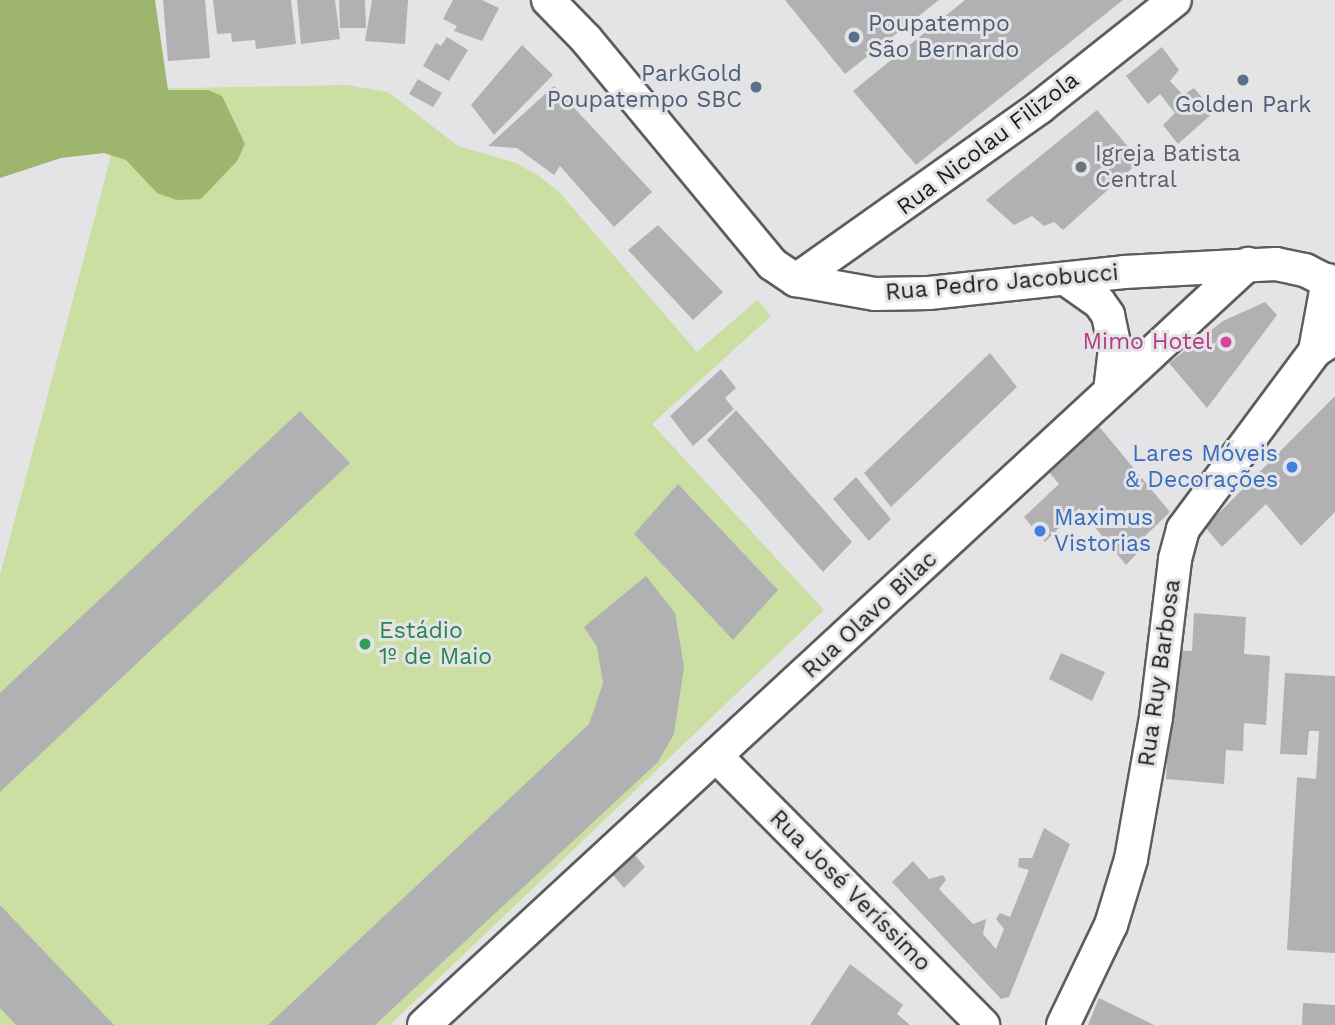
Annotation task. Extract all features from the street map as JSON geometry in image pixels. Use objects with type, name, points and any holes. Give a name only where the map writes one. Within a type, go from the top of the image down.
[{"type":"street","name":"Rua Pedro Jacobucci","points":[[548,0],[586,39],[772,264],[796,280],[875,294],[1248,264]]},
{"type":"street","name":"Rua Nicolau Filizola","points":[[796,280],[1040,107],[1175,0]]},
{"type":"street","points":[[1248,264],[1286,266],[1331,282]]},
{"type":"street","name":"Rua Olavo Bilac","points":[[424,1025],[1248,264]]},
{"type":"street","points":[[1067,280],[1099,302],[1108,315],[1115,348],[1110,391]]},
{"type":"street","name":"Rua Ruy Barbosa","points":[[1063,1025],[1111,925],[1131,859],[1156,717],[1175,559],[1183,529],[1325,345],[1331,282]]},
{"type":"street","name":"Rua José Veríssimo","points":[[717,757],[983,1025]]},
{"type":"green space","points":[[0,0],[155,0],[168,90],[208,90],[222,96],[245,144],[237,161],[201,199],[177,200],[157,193],[126,160],[104,153],[61,158],[0,178]]},
{"type":"green space","name":"Estádio 1º de Maio","points":[[347,85],[388,92],[458,146],[516,163],[539,176],[559,192],[697,352],[757,300],[771,316],[652,424],[824,610],[390,1025],[0,1025],[0,575],[126,99],[131,89]]},
{"type":"building","points":[[163,0],[205,0],[210,58],[168,61]]},
{"type":"building","points":[[213,0],[291,0],[296,44],[256,49],[255,40],[232,42],[231,33],[217,34]]},
{"type":"building","points":[[297,0],[335,0],[340,39],[301,44]]},
{"type":"building","points":[[339,0],[365,0],[366,28],[340,28]]},
{"type":"building","points":[[372,0],[408,0],[405,44],[365,41]]},
{"type":"building","points":[[453,0],[482,0],[499,8],[482,41],[454,31],[457,26],[443,19]]},
{"type":"building","name":"Poupatempo São Bernardo","points":[[785,0],[939,0],[845,74]]},
{"type":"building","points":[[965,0],[1123,0],[916,165],[853,91]]},
{"type":"building","points":[[447,37],[468,50],[449,81],[423,66],[436,43],[441,46]]},
{"type":"building","points":[[522,45],[553,75],[494,135],[471,105]]},
{"type":"building","points":[[1162,47],[1179,70],[1170,81],[1183,95],[1194,88],[1214,112],[1178,144],[1163,125],[1175,113],[1160,94],[1148,104],[1126,76]]},
{"type":"building","points":[[418,79],[442,93],[433,107],[409,94]]},
{"type":"building","points":[[554,86],[652,192],[614,227],[560,166],[554,175],[517,148],[488,146]]},
{"type":"building","name":"Igreja Batista Central","points":[[1097,110],[1140,161],[1063,230],[1054,222],[1044,226],[1032,216],[1014,225],[986,200]]},
{"type":"building","points":[[658,225],[723,292],[693,320],[628,250]]},
{"type":"building","name":"Mimo Hotel","points":[[1265,302],[1277,315],[1207,408],[1169,363],[1223,321]]},
{"type":"building","points":[[990,353],[1017,387],[891,507],[864,473]]},
{"type":"building","points":[[721,369],[736,388],[725,398],[734,409],[693,446],[670,416]]},
{"type":"building","points":[[1335,396],[1335,512],[1301,546],[1266,504],[1222,547],[1205,527]]},
{"type":"building","points":[[736,410],[852,542],[823,572],[707,440]]},
{"type":"building","points":[[300,411],[350,463],[0,792],[0,693]]},
{"type":"building","points":[[1097,424],[1170,512],[1143,538],[1147,543],[1126,565],[1079,508],[1045,542],[1024,517],[1059,484],[1049,472]]},
{"type":"building","points":[[856,477],[891,519],[869,541],[833,499]]},
{"type":"building","points":[[678,484],[778,590],[733,640],[634,534]]},
{"type":"building","points":[[646,576],[675,613],[684,667],[674,734],[658,762],[375,1025],[268,1025],[589,724],[603,683],[597,647],[584,627]]},
{"type":"building","points":[[1194,613],[1246,617],[1244,654],[1270,656],[1266,725],[1244,723],[1243,751],[1226,750],[1224,784],[1166,779],[1173,650],[1192,651]]},
{"type":"building","points":[[1061,653],[1105,672],[1092,701],[1049,679]]},
{"type":"building","points":[[1285,673],[1335,676],[1335,953],[1287,950],[1297,777],[1316,779],[1319,731],[1309,731],[1307,755],[1280,754]]},
{"type":"building","points":[[1044,828],[1070,844],[1009,997],[1001,999],[892,882],[913,861],[929,879],[943,875],[946,880],[939,889],[973,924],[986,919],[983,934],[996,949],[1004,929],[996,919],[1000,913],[1010,917],[1029,870],[1018,867],[1019,858],[1032,858]]},
{"type":"building","points":[[634,854],[645,867],[624,888],[613,875]]},
{"type":"building","points":[[0,905],[114,1025],[16,1025],[0,1008]]},
{"type":"building","points":[[850,964],[903,1005],[897,1014],[910,1025],[810,1025]]},
{"type":"building","points":[[1099,998],[1154,1025],[1088,1025]]},
{"type":"building","points":[[1303,1003],[1335,1005],[1335,1025],[1302,1025]]},
{"type":"place","name":"Poupatempo São Bernardo","points":[[854,37]]},
{"type":"place","name":"Golden Park","points":[[1243,80]]},
{"type":"place","name":"ParkGold Poupatempo SBC","points":[[756,87]]},
{"type":"place","name":"Igreja Batista Central","points":[[1081,167]]},
{"type":"place","name":"Mimo Hotel","points":[[1226,342]]},
{"type":"place","name":"Lares Móveis & Decorações","points":[[1292,467]]},
{"type":"place","name":"Maximus Vistorias","points":[[1040,531]]},
{"type":"place","name":"Estádio 1º de Maio","points":[[365,644]]}]
